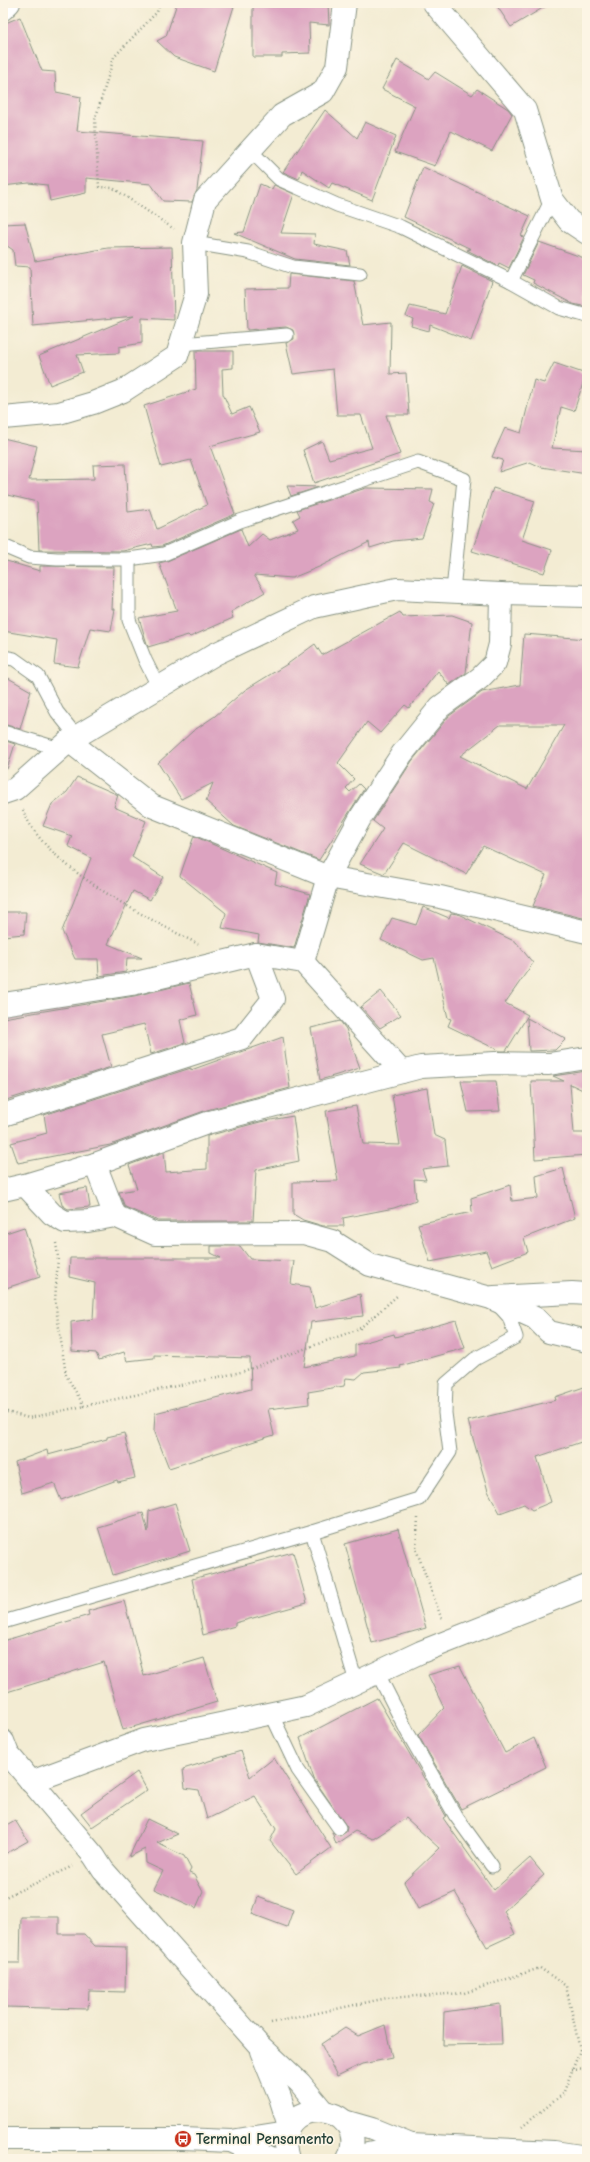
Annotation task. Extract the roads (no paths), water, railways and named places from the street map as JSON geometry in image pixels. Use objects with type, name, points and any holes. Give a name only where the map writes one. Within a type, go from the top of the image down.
[{"type":"street","points":[[3,9],[9,3]]},
{"type":"street","points":[[3,418],[59,413],[93,403],[123,391],[177,356],[196,294],[194,243],[205,200],[282,115],[323,92],[337,67],[345,3]]},
{"type":"street","points":[[441,7],[525,110],[552,199],[569,221],[587,233]]},
{"type":"street","points":[[9,791],[68,743],[215,654],[314,607],[396,589],[587,596]]},
{"type":"street","points":[[303,962],[328,877],[362,815],[402,754],[440,707],[480,678],[495,663],[500,644],[501,594]]},
{"type":"street","points":[[68,743],[152,806],[328,877],[440,897],[587,932]]},
{"type":"street","points":[[3,1115],[242,1038],[273,999],[256,954]]},
{"type":"street","points":[[3,1004],[132,984],[256,954],[303,962],[402,1072]]},
{"type":"street","points":[[3,1190],[95,1164],[210,1122],[421,1067],[495,1063],[549,1064],[587,1058]]},
{"type":"street","points":[[95,1164],[115,1216]]},
{"type":"street","points":[[25,1185],[52,1214],[65,1222],[88,1221],[115,1216],[155,1234],[303,1233],[332,1241],[370,1265],[491,1298],[535,1318],[549,1332],[587,1341]]},
{"type":"street","points":[[491,1298],[572,1293],[587,1294]]},
{"type":"street","points":[[32,1782],[144,1740],[306,1706],[377,1672],[450,1640],[587,1586]]},
{"type":"street","points":[[3,1742],[8,1754],[94,1856],[103,1870],[251,2036],[300,2083],[322,2110]]},
{"type":"street","points":[[251,2036],[280,2097],[288,2129],[285,2146],[288,2159]]},
{"type":"street","points":[[3,2139],[183,2139],[231,2141],[288,2129],[304,2114],[322,2110],[330,2112],[344,2121],[372,2129],[412,2145]]},
{"type":"street","points":[[344,2121],[350,2132],[352,2145],[349,2158],[412,2145],[554,2152],[587,2157]]},
{"type":"street","points":[[231,2141],[270,2159]]},
{"type":"lane","points":[[250,150],[279,179],[338,205],[401,227],[511,281],[559,308],[587,316]]},
{"type":"lane","points":[[511,281],[552,199]]},
{"type":"lane","points":[[194,243],[248,252],[294,267],[360,274]]},
{"type":"lane","points":[[181,344],[287,335]]},
{"type":"lane","points":[[3,546],[29,557],[57,559],[129,559],[164,554],[240,522],[418,462],[464,479],[453,591]]},
{"type":"lane","points":[[129,559],[129,620],[145,660],[159,688]]},
{"type":"lane","points":[[3,657],[14,659],[38,676],[57,712],[68,743],[3,732]]},
{"type":"lane","points":[[3,1622],[419,1500],[450,1452],[445,1413],[446,1384],[475,1359],[516,1337],[509,1317],[491,1298]]},
{"type":"lane","points":[[312,1532],[356,1682]]},
{"type":"lane","points":[[377,1672],[408,1734],[454,1815],[492,1866]]},
{"type":"lane","points":[[271,1713],[298,1770],[339,1828]]},
{"type":"place","name":"Terminal Pensamento","points":[[183,2139]]}]
